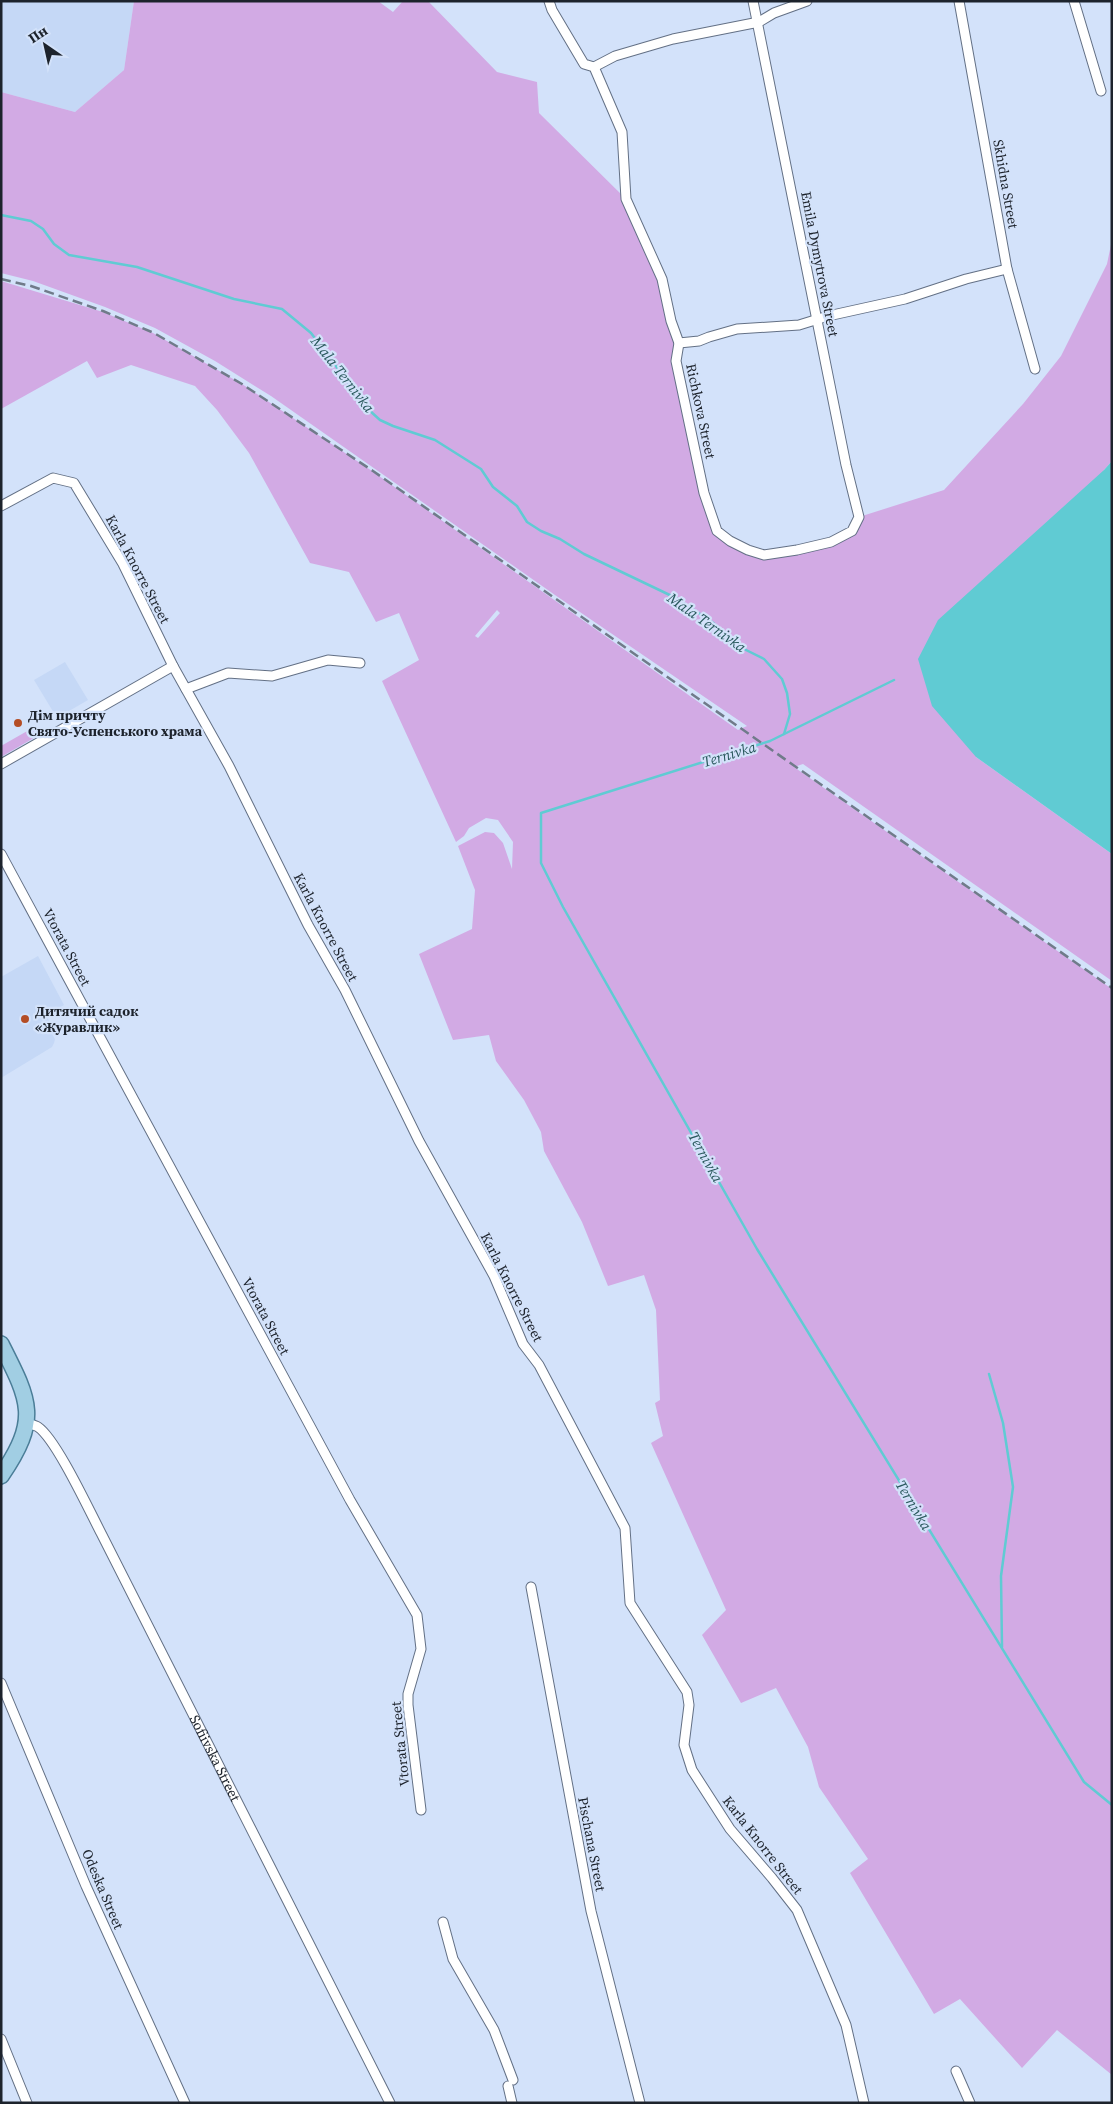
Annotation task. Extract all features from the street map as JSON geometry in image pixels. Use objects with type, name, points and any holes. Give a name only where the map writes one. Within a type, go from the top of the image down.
[{"type":"main road","points":[[1,1344],[24,1393],[27,1404],[27,1423],[22,1442],[1,1476]]},
{"type":"street","name":"Richkova Street","points":[[549,1],[552,10],[584,64],[594,67],[622,132],[626,199],[662,279],[670,321],[679,343],[676,360],[704,493],[718,531],[730,541],[764,555],[830,542],[852,531]]},
{"type":"street","name":"Emila Dymytrova Street","points":[[753,1],[759,22],[846,465],[859,517],[852,531]]},
{"type":"street","points":[[594,67],[615,56],[673,39],[759,22],[774,13],[806,1]]},
{"type":"street","name":"Skhidna Street","points":[[959,1],[1007,269],[1035,369]]},
{"type":"street","points":[[1074,1],[1101,91]]},
{"type":"street","points":[[679,343],[699,341],[709,336],[738,329],[799,325],[817,319],[905,299],[966,279],[1007,269]]},
{"type":"street","name":"Karla Knorre Street","points":[[1,506],[53,478],[74,483],[122,564],[173,666],[229,766],[308,925],[344,990],[419,1142],[494,1276],[523,1344],[539,1365],[625,1528],[630,1603],[687,1692],[689,1705],[684,1745],[692,1770],[730,1829],[797,1910],[846,2025],[864,2103]]},
{"type":"street","points":[[186,689],[228,673],[272,676],[328,660],[360,664]]},
{"type":"street","points":[[1,764],[173,666]]},
{"type":"street","name":"Vtorata Street","points":[[1,854],[350,1500],[417,1615],[421,1649],[408,1694],[408,1705],[421,1810]]},
{"type":"street","name":"Sofiivska Street","points":[[27,1423],[37,1426],[45,1434],[60,1456],[102,1533],[390,2103]]},
{"type":"street","name":"Pischana Street","points":[[531,1587],[591,1911],[640,2103]]},
{"type":"street","name":"Odeska Street","points":[[1,1683],[90,1895],[185,2103]]},
{"type":"street","points":[[443,1922],[454,1959],[494,2030],[510,2083],[512,2103]]},
{"type":"street","points":[[1,2039],[27,2103]]},
{"type":"street","points":[[956,2071],[970,2103]]},
{"type":"shaded area","points":[[1,1],[134,1],[124,70],[75,112],[1,92]]},
{"type":"shaded area","points":[[134,1],[378,1],[393,12],[403,1],[428,1],[497,72],[537,82],[539,113],[626,199],[652,258],[676,342],[674,360],[707,516],[716,533],[764,557],[832,544],[852,536],[860,523],[859,517],[944,490],[1023,404],[1061,356],[1107,264],[1112,240],[1112,461],[1104,470],[976,757],[1112,854],[1112,981],[803,764],[794,767],[1112,989],[1112,2075],[1057,2030],[1022,2068],[960,1999],[934,2014],[850,1873],[868,1859],[819,1787],[808,1747],[776,1688],[741,1703],[702,1635],[726,1610],[651,1443],[663,1436],[655,1403],[660,1400],[656,1310],[644,1275],[608,1286],[582,1222],[544,1151],[541,1132],[524,1100],[496,1061],[489,1035],[453,1040],[419,954],[472,929],[475,890],[458,846],[485,832],[494,833],[503,843],[512,869],[513,842],[498,820],[486,818],[469,828],[464,836],[456,842],[382,681],[419,660],[399,613],[376,622],[349,572],[310,563],[249,453],[217,410],[195,386],[131,365],[97,378],[87,361],[1,409],[1,281],[103,312],[153,333],[242,384],[372,471],[738,730],[747,726],[555,595],[271,396],[215,361],[155,328],[105,307],[33,281],[1,273],[1,92],[75,112],[124,70]],"holes":[[[497,610],[500,613],[478,638],[475,636]]]},
{"type":"shaded area","points":[[1112,461],[1112,854],[976,757],[932,706],[918,659],[938,620]]},
{"type":"shaded area","points":[[65,662],[88,700],[57,718],[34,680]]},
{"type":"shaded area","points":[[36,726],[40,732],[39,735],[1,757],[1,746]]},
{"type":"shaded area","name":"Дитячий садок «Журавлик»","points":[[38,956],[64,1005],[46,1015],[51,1024],[47,1026],[55,1039],[54,1043],[52,1047],[1,1078],[1,977]]},
{"type":"waterway","name":"Mala Ternivka","points":[[1,215],[31,221],[43,229],[54,244],[69,255],[137,267],[234,299],[282,309],[311,333],[369,410],[380,420],[435,440],[481,469],[493,487],[517,506],[527,522],[584,554],[676,598],[712,622],[740,647],[764,659],[782,679],[787,693],[790,714],[784,734]]},
{"type":"waterway","name":"Ternivka","points":[[894,680],[770,741],[541,813],[541,863],[563,907],[757,1249],[1084,1782],[1112,1805]]},
{"type":"waterway","points":[[989,1374],[1003,1423],[1013,1487],[1001,1576],[1002,1647]]},
{"type":"railway","points":[[1,279],[31,286],[103,311],[154,333],[242,384],[373,471],[1112,988]]},
{"type":"place","name":"Дім причту Свято-Успенського храма","points":[[18,723]]},
{"type":"place","name":"Дитячий садок «Журавлик»","points":[[25,1019]]}]
